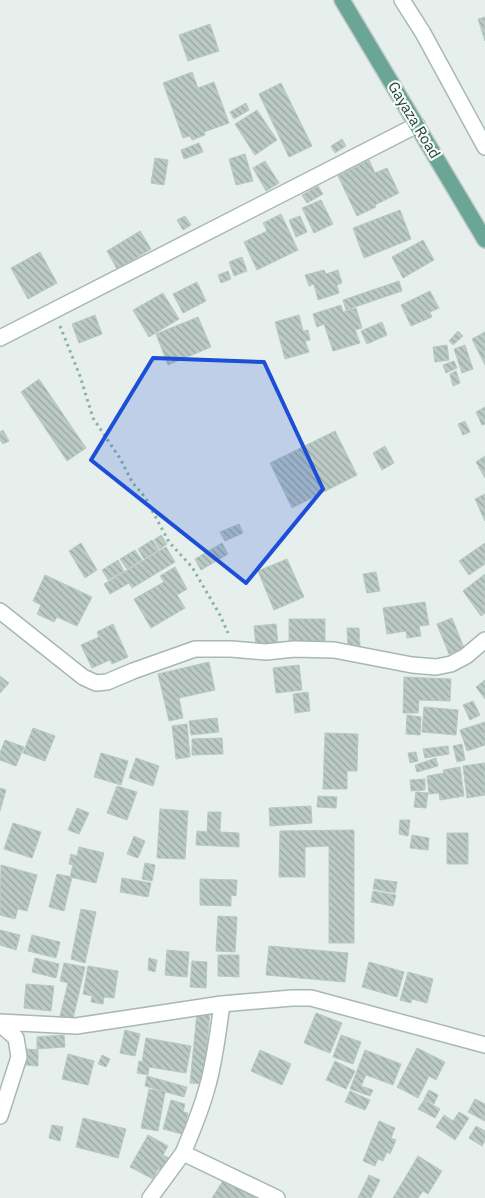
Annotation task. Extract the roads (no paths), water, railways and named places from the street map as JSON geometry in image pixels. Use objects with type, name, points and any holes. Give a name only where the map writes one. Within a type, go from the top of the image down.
[{"type":"main road","name":"Gayaza Road","points":[[342,0],[485,240]]},
{"type":"street","points":[[402,0],[423,33],[485,147]]},
{"type":"street","points":[[0,338],[417,126]]},
{"type":"street","points":[[0,612],[83,677],[96,683],[107,682],[195,649],[266,652],[294,649],[334,650],[412,665],[436,667],[451,664],[466,656],[485,640]]},
{"type":"street","points":[[0,1023],[76,1026],[222,1004],[311,998],[485,1045]]},
{"type":"street","points":[[150,1198],[183,1153],[198,1116],[208,1086],[222,1004]]},
{"type":"street","points":[[0,1023],[16,1038],[19,1057],[0,1116]]},
{"type":"street","points":[[183,1153],[277,1198]]}]
